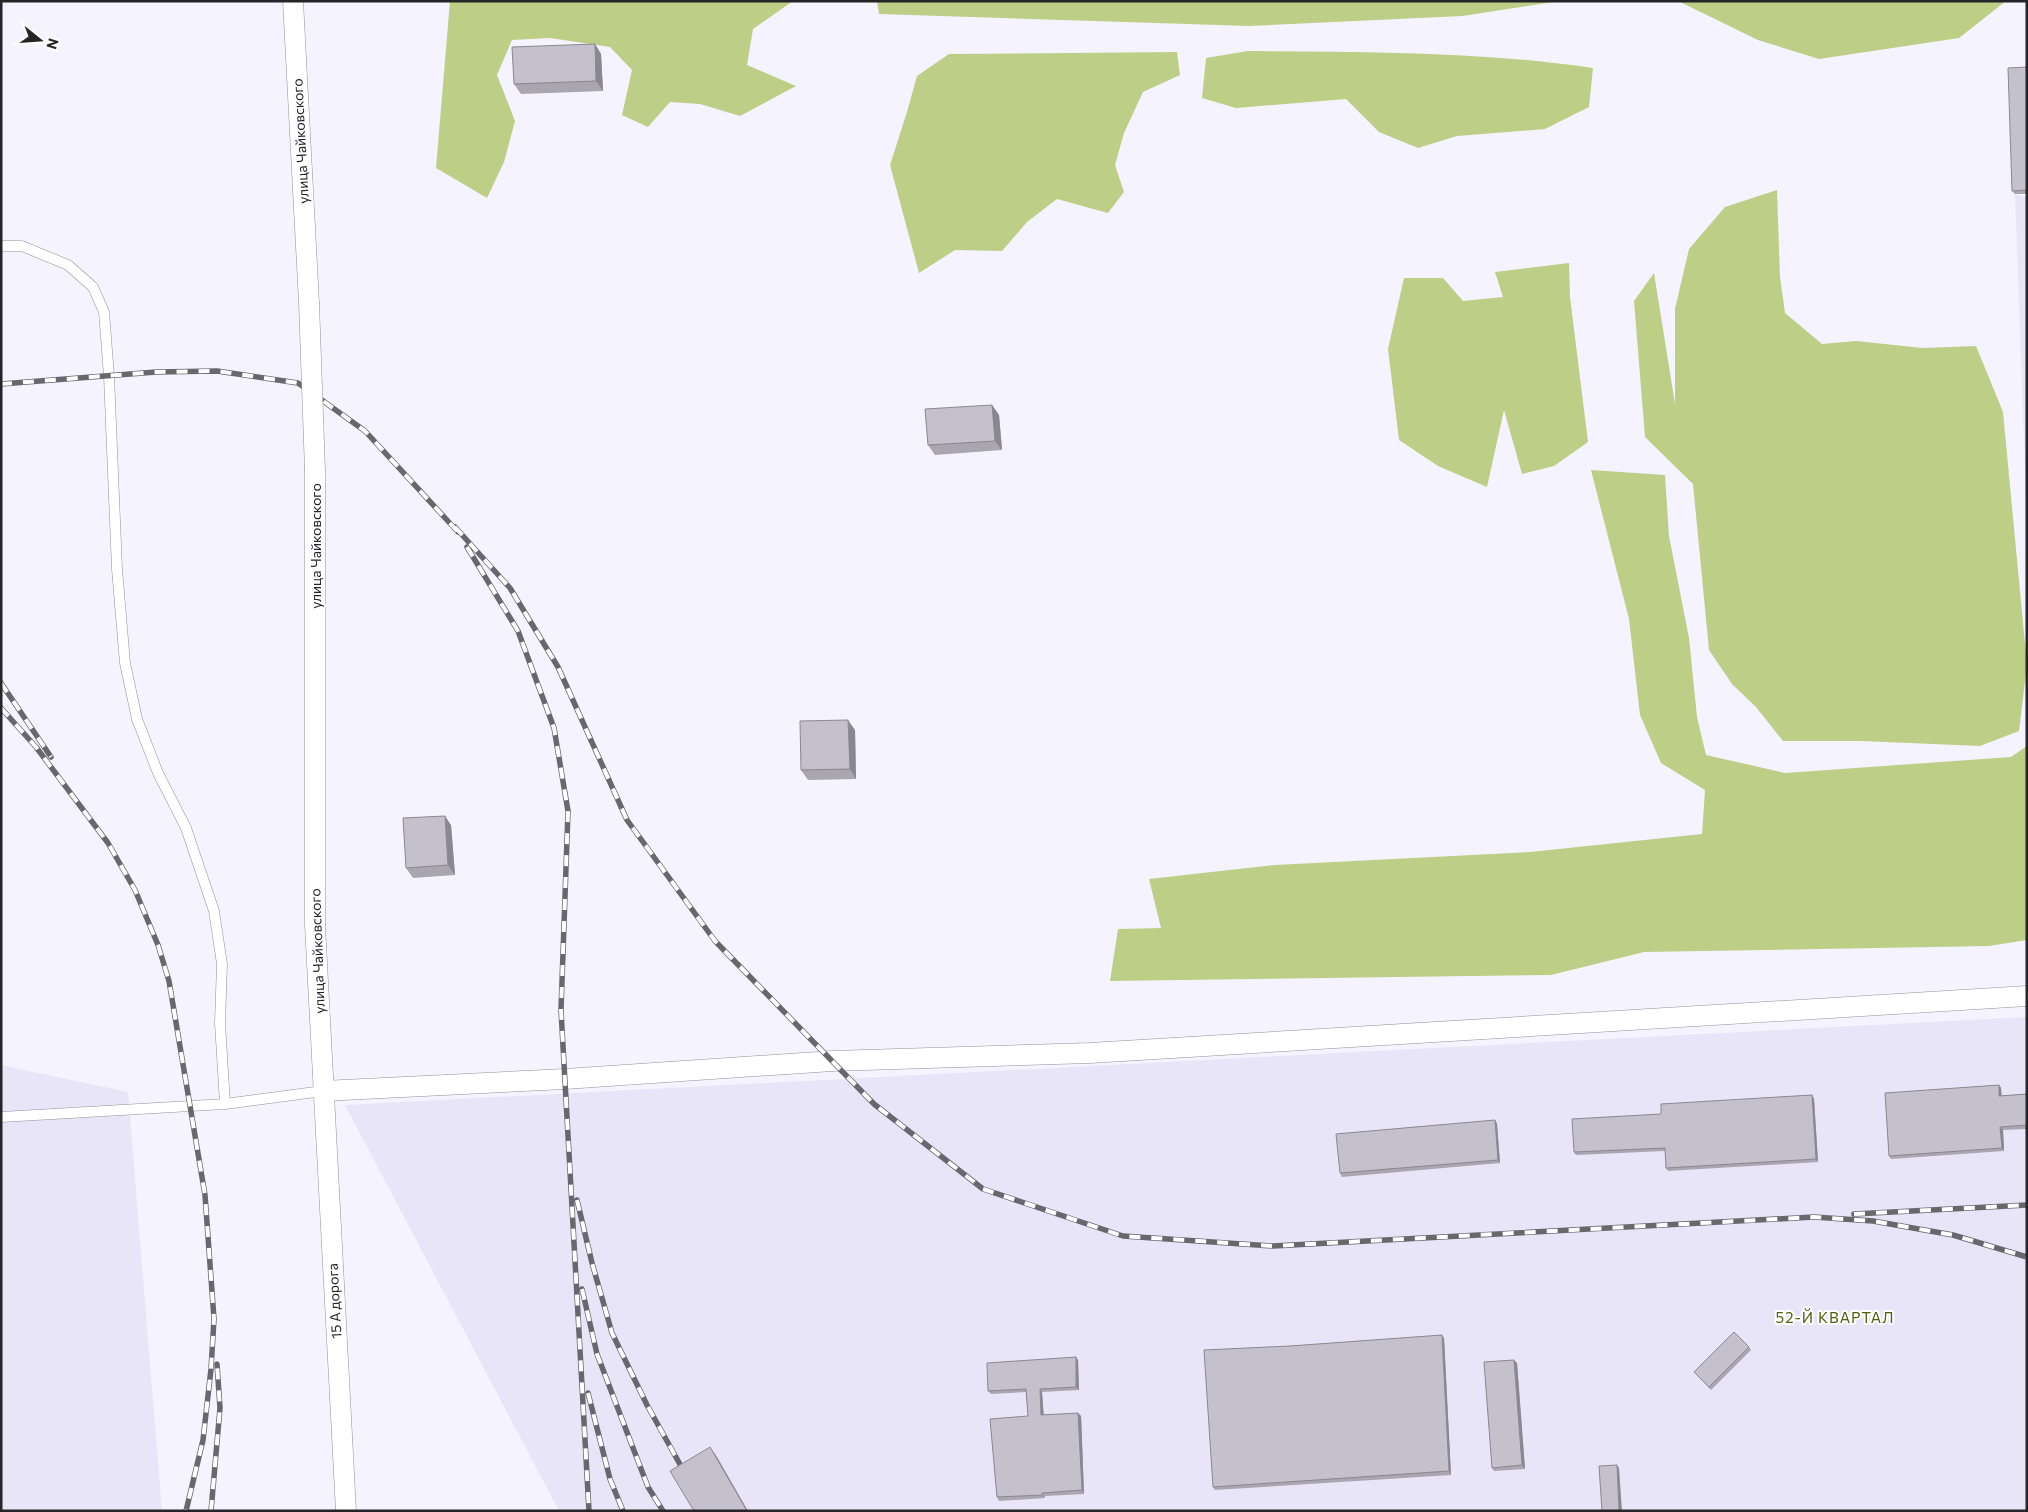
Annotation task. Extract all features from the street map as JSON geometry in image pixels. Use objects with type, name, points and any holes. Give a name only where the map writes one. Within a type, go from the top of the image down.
[{"type":"street","name":"улица Чайковского","points":[[293,1],[309,302],[315,471],[315,925],[323,1091]]},
{"type":"street","points":[[323,1091],[565,1079],[832,1061],[1090,1053],[2027,996]]},
{"type":"street","name":"15 А дорога","points":[[323,1091],[346,1511]]},
{"type":"lane","points":[[1,246],[22,246],[68,265],[93,287],[104,312],[109,376],[117,569],[125,662],[137,719],[158,772],[186,828],[214,911],[222,964],[220,1023],[225,1104]]},
{"type":"lane","points":[[1,1117],[225,1104],[323,1091]]},
{"type":"shaded area","points":[[2015,194],[2027,198],[2027,526]]},
{"type":"shaded area","points":[[2027,1017],[2027,1511],[559,1511],[345,1105]]},
{"type":"shaded area","points":[[1,1065],[128,1092],[162,1511],[1,1511]]},
{"type":"green space","points":[[450,1],[793,1],[753,29],[747,65],[796,86],[740,116],[700,104],[670,102],[648,127],[622,115],[632,70],[610,47],[550,38],[512,40],[497,75],[515,121],[504,162],[487,198],[436,168]]},
{"type":"green space","points":[[877,1],[1560,1],[1462,16],[1249,26],[879,14]]},
{"type":"green space","points":[[1678,1],[2006,1],[1959,38],[1819,59],[1758,40]]},
{"type":"green space","points":[[1248,51],[1464,55],[1550,62],[1593,68],[1589,107],[1545,129],[1457,136],[1418,148],[1379,132],[1346,99],[1236,108],[1202,98],[1206,58]]},
{"type":"green space","points":[[1177,52],[1180,75],[1143,92],[1124,133],[1115,165],[1124,192],[1108,213],[1057,199],[1027,222],[1002,251],[955,250],[919,273],[890,165],[917,76],[949,54]]},
{"type":"green space","points":[[1777,190],[1780,277],[1785,313],[1822,344],[1856,341],[1923,348],[1976,346],[2003,412],[2027,665],[2019,731],[1980,746],[1862,741],[1783,741],[1756,707],[1732,684],[1709,650],[1693,484],[1645,437],[1634,301],[1654,273],[1675,404],[1675,309],[1689,249],[1725,207]]},
{"type":"green space","points":[[1569,263],[1570,297],[1588,442],[1554,466],[1522,474],[1504,410],[1487,487],[1438,466],[1399,440],[1388,349],[1404,278],[1443,278],[1463,301],[1503,297],[1495,272]]},
{"type":"green space","points":[[1591,470],[1665,475],[1669,536],[1689,638],[1697,717],[1706,755],[1785,773],[2011,757],[2027,746],[2027,940],[1989,946],[1644,952],[1551,975],[1110,981],[1118,929],[1161,928],[1149,879],[1275,865],[1530,852],[1702,834],[1705,790],[1661,763],[1640,715],[1629,619]]},
{"type":"building","points":[[595,44],[596,81],[514,84],[512,47]]},
{"type":"building","points":[[2027,67],[2027,190],[2012,191],[2008,68]]},
{"type":"building","points":[[992,405],[995,441],[928,445],[925,409]]},
{"type":"building","points":[[848,720],[850,769],[801,770],[800,721]]},
{"type":"building","points":[[445,816],[448,865],[406,868],[403,818]]},
{"type":"building","points":[[1999,1085],[1999,1096],[2027,1094],[2027,1125],[2000,1127],[2002,1148],[1889,1156],[1885,1093]]},
{"type":"building","points":[[1812,1095],[1816,1159],[1666,1168],[1665,1148],[1574,1152],[1572,1119],[1661,1114],[1661,1104]]},
{"type":"building","points":[[1495,1120],[1498,1160],[1340,1173],[1336,1134]]},
{"type":"building","points":[[1734,1332],[1749,1347],[1709,1387],[1694,1372]]},
{"type":"building","points":[[1442,1335],[1449,1471],[1213,1487],[1204,1350]]},
{"type":"building","points":[[1076,1357],[1076,1387],[1040,1389],[1041,1415],[1078,1413],[1082,1490],[1042,1493],[1043,1495],[997,1497],[990,1419],[1028,1416],[1026,1389],[988,1391],[987,1363]]},
{"type":"building","points":[[1514,1360],[1522,1465],[1492,1468],[1484,1362]]},
{"type":"building","points":[[710,1447],[747,1511],[694,1511],[670,1471]]},
{"type":"building","points":[[1617,1465],[1619,1511],[1602,1511],[1599,1466]]},
{"type":"railway","points":[[1,384],[156,372],[217,371],[298,383],[365,431],[458,532]]},
{"type":"railway","points":[[455,527],[510,588],[558,667],[627,820],[715,941],[874,1104],[983,1189],[1123,1236],[1273,1246],[1814,1217],[1873,1221],[1953,1235],[2027,1257]]},
{"type":"railway","points":[[467,547],[518,631],[554,728],[568,811],[561,1010],[589,1511]]},
{"type":"railway","points":[[1,683],[51,757]]},
{"type":"railway","points":[[1,708],[36,747],[108,843],[135,890],[158,945],[169,981],[205,1195],[214,1319],[211,1369],[203,1440],[186,1511]]},
{"type":"railway","points":[[577,1200],[592,1263],[612,1333],[647,1405],[687,1477]]},
{"type":"railway","points":[[1854,1214],[2027,1205]]},
{"type":"railway","points":[[582,1289],[597,1354],[648,1487],[663,1511]]},
{"type":"railway","points":[[211,1511],[220,1408],[217,1364]]},
{"type":"railway","points":[[588,1393],[610,1479],[623,1511]]},
{"type":"district","name":"52-Й КВАРТАЛ","points":[[1835,1317]]}]
